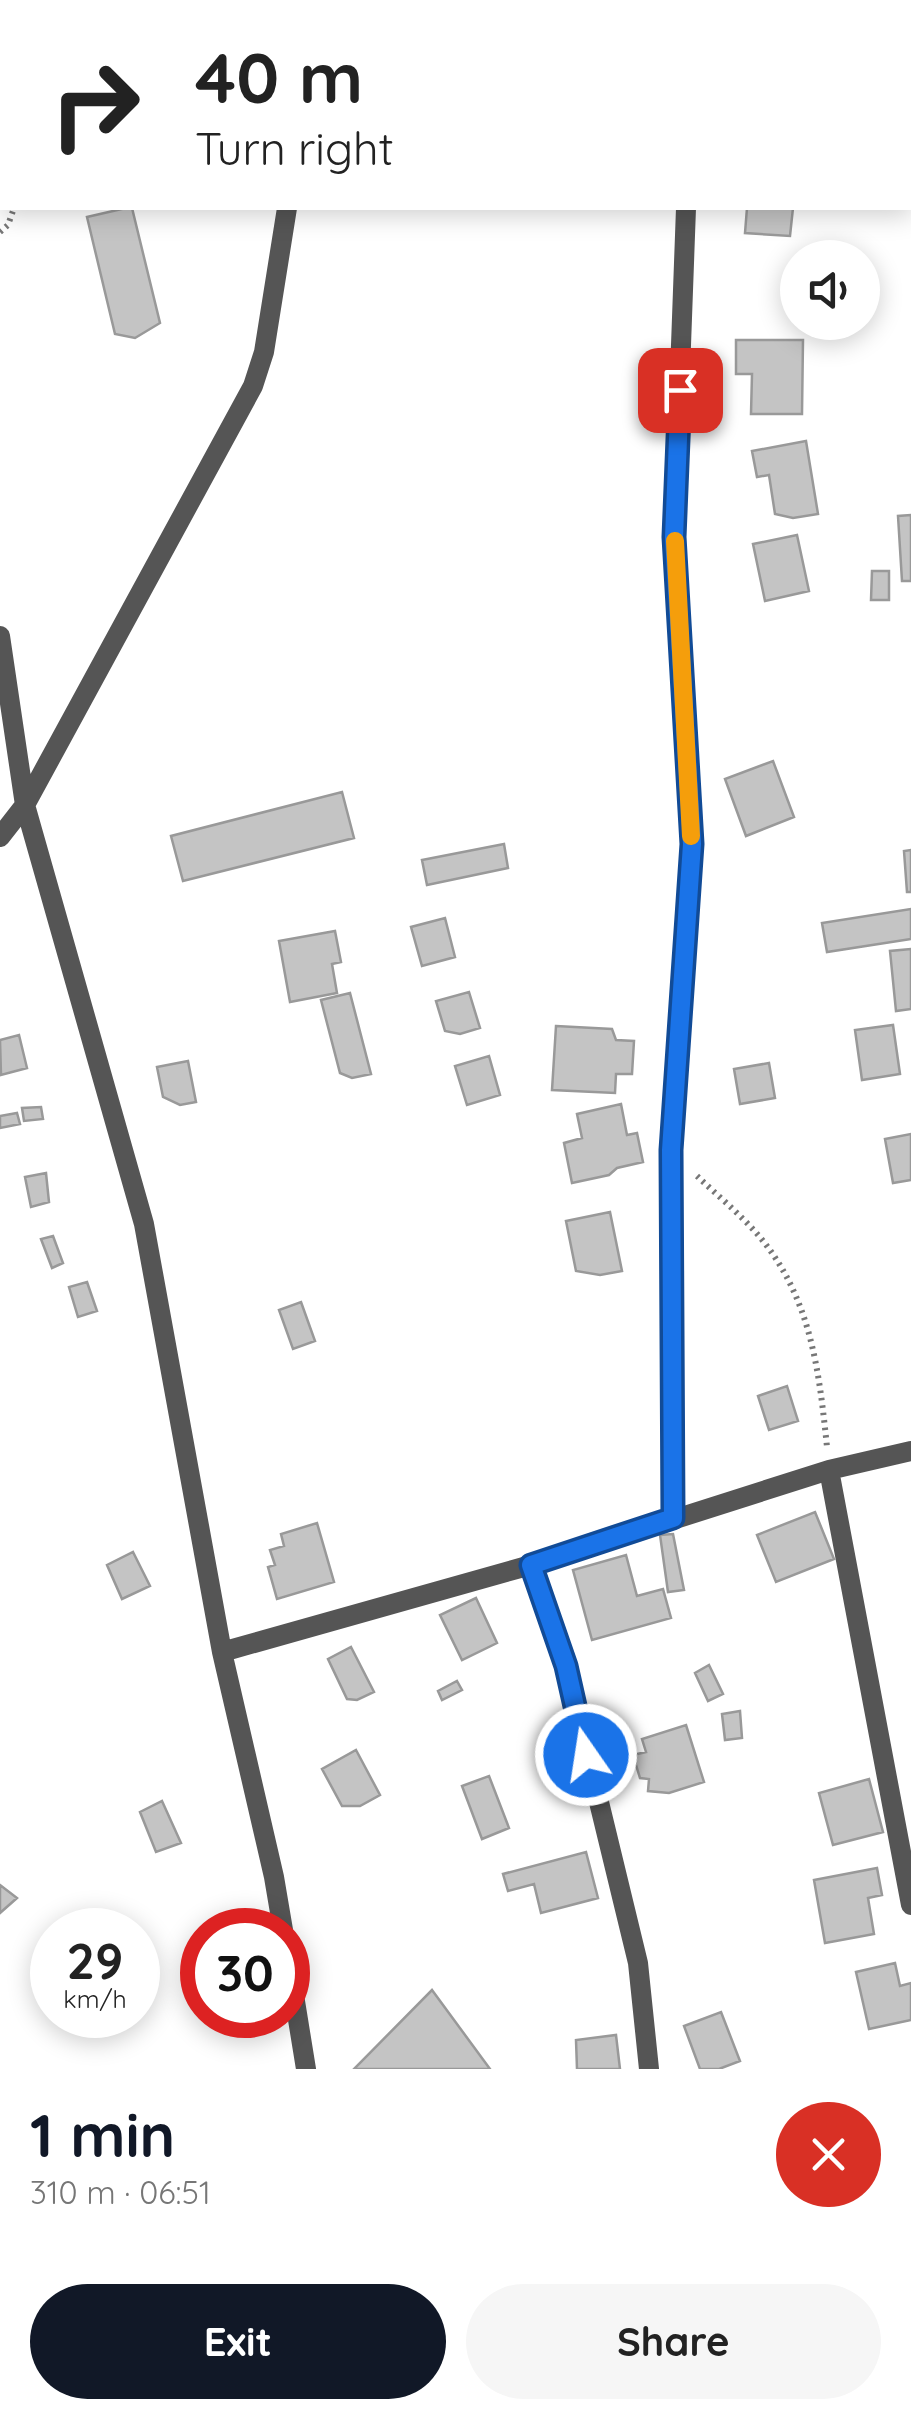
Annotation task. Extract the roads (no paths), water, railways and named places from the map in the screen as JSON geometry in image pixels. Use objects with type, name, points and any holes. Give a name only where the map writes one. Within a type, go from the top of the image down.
[{"type":"street","points":[[0,837],[25,804],[253,386],[264,352],[287,210]]},
{"type":"street","points":[[673,1518],[671,1150],[692,844],[674,537],[686,210]]},
{"type":"street","points":[[0,636],[25,804],[144,1224],[222,1652],[279,1908]]},
{"type":"street","points":[[222,1652],[531,1565],[829,1470],[911,1451]]},
{"type":"street","points":[[829,1470],[911,1905]]},
{"type":"street","points":[[531,1565],[566,1666],[638,1963],[649,2069]]},
{"type":"street","points":[[301,2038],[306,2069]]}]
